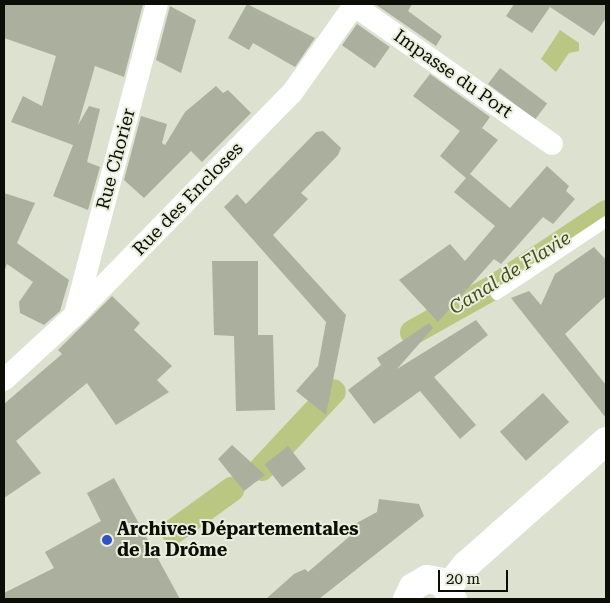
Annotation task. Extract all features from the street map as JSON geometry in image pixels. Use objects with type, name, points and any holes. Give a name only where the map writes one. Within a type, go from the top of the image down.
[{"type":"street","name":"Rue Chorier","points":[[75,315],[157,4]]},
{"type":"street","name":"Rue des Encloses","points":[[4,380],[75,315],[292,93],[354,4]]},
{"type":"street","name":"Impasse du Port","points":[[354,4],[552,144]]},
{"type":"street","points":[[407,599],[413,587],[427,579],[452,595],[466,566],[606,441]]},
{"type":"lane","points":[[496,294],[606,221]]},
{"type":"shaded area","points":[[560,30],[579,43],[579,51],[569,53],[556,72],[541,59]]},
{"type":"building","points":[[4,4],[143,4],[124,77],[95,66],[78,125],[89,106],[100,109],[87,162],[100,167],[88,210],[53,196],[73,145],[11,122],[23,96],[42,106],[56,56],[4,38]]},
{"type":"building","points":[[247,4],[315,38],[295,67],[253,43],[249,50],[228,38]]},
{"type":"building","points":[[375,4],[412,4],[408,11],[442,36],[436,46]]},
{"type":"building","points":[[514,4],[606,4],[606,18],[594,36],[550,7],[532,33],[506,16]]},
{"type":"building","points":[[170,6],[196,20],[181,73],[156,60]]},
{"type":"building","points":[[357,24],[390,47],[375,68],[342,45]]},
{"type":"building","points":[[500,68],[547,104],[535,119],[488,84]]},
{"type":"building","points":[[430,74],[490,117],[482,128],[498,140],[470,174],[510,208],[547,166],[569,186],[566,191],[575,199],[553,224],[543,217],[501,264],[494,259],[438,322],[399,280],[450,244],[465,261],[495,226],[454,192],[466,178],[440,156],[460,131],[413,96]]},
{"type":"building","points":[[216,86],[223,93],[228,90],[251,113],[202,162],[191,151],[144,198],[124,180],[141,116],[167,124],[162,143],[165,145],[185,112]]},
{"type":"building","points":[[323,131],[341,148],[338,155],[301,193],[308,199],[273,235],[346,315],[326,415],[296,391],[318,366],[326,322],[224,207],[237,194],[246,204],[316,132]]},
{"type":"building","points":[[4,193],[35,203],[17,243],[69,280],[60,311],[44,325],[20,313],[19,302],[33,282],[7,264],[4,272]]},
{"type":"building","points":[[594,247],[606,260],[606,296],[565,334],[606,385],[606,418],[511,298],[529,291],[541,305],[555,274]]},
{"type":"building","points":[[212,261],[258,261],[258,335],[273,335],[275,410],[236,411],[234,336],[214,335]]},
{"type":"building","points":[[112,296],[140,323],[134,330],[172,366],[157,380],[169,392],[116,425],[87,383],[16,441],[41,473],[4,498],[4,404],[62,354],[58,350]]},
{"type":"building","points":[[476,320],[488,335],[434,377],[476,425],[460,439],[420,391],[374,424],[348,390],[381,365],[377,358],[429,323],[433,328],[397,369]]},
{"type":"building","points":[[543,393],[569,422],[526,461],[500,432]]},
{"type":"building","points":[[232,445],[265,475],[244,491],[218,459]]},
{"type":"building","points":[[288,446],[306,469],[282,487],[264,464]]},
{"type":"building","name":"Archives Départementales de la Drôme","points":[[114,478],[180,599],[4,599],[4,593],[54,568],[45,552],[101,521],[87,493]]},
{"type":"building","points":[[379,499],[419,504],[424,516],[319,599],[266,599],[294,574],[305,569],[308,572],[357,530],[353,525],[377,512]]},
{"type":"waterway","name":"Canal de Flavie","points":[[412,332],[496,285],[606,212]]},
{"type":"waterway","name":"Canal de Flavie","points":[[261,468],[333,391]]},
{"type":"waterway","name":"Canal de Flavie","points":[[173,531],[231,489]]},
{"type":"place","name":"Archives Départementales de la Drôme","points":[[107,540]]}]
